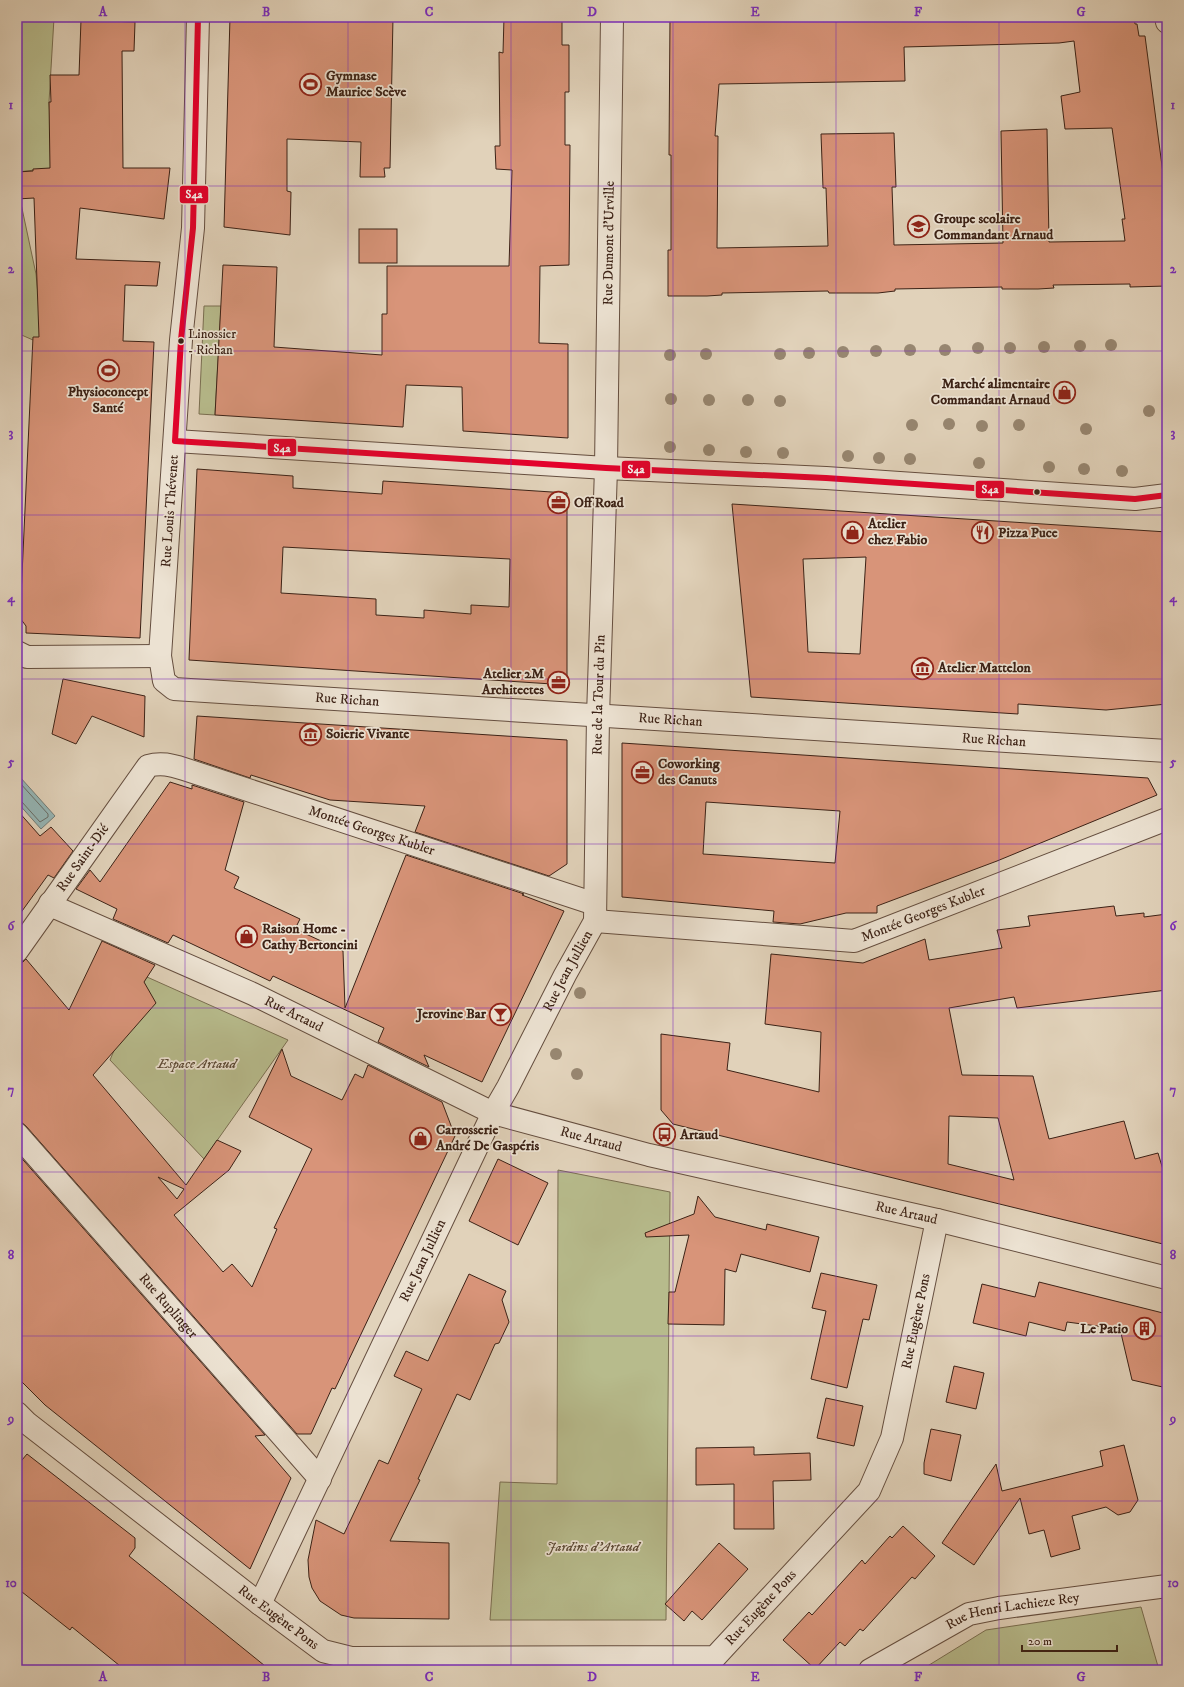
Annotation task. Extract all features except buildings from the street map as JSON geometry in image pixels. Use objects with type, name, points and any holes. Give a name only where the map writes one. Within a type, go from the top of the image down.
[{"type":"street","name":"Rue Louis Thévenet","points":[[174,689],[164,681],[160,656],[181,340],[193,228],[198,17]]},
{"type":"street","name":"Rue Dumont d'Urville","points":[[606,468],[612,17]]},
{"type":"street","points":[[1166,17],[1167,22]]},
{"type":"street","points":[[175,441],[606,468],[826,478],[1135,499],[1167,495]]},
{"type":"street","name":"Rue de la Tour du Pin","points":[[595,912],[598,716],[606,468]]},
{"type":"street","points":[[17,652],[27,657],[160,656]]},
{"type":"street","name":"Rue Richan","points":[[174,689],[1166,753]]},
{"type":"street","name":"Montée Georges Kubler","points":[[148,766],[157,764],[170,765],[595,912],[854,941],[1167,819]]},
{"type":"street","name":"Rue Saint-Dié","points":[[17,951],[148,766]]},
{"type":"street","name":"Rue Artaud","points":[[50,903],[59,909],[253,994],[493,1113],[660,1158],[937,1220],[1167,1278]]},
{"type":"street","name":"Rue Jean Jullien","points":[[260,1604],[493,1113],[508,1087],[565,975],[595,912]]},
{"type":"street","name":"Rue Ruplinger","points":[[17,1134],[320,1479]]},
{"type":"street","name":"Rue Eugène Pons","points":[[17,1413],[27,1423],[260,1604],[323,1651],[351,1658],[715,1657],[869,1491],[892,1438],[937,1220]]},
{"type":"street","name":"Rue Henri Lachieze Rey","points":[[870,1670],[969,1614],[999,1608],[1167,1586]]},
{"type":"green space","points":[[17,17],[54,18],[49,102],[53,168],[17,172]]},
{"type":"green space","points":[[17,199],[20,199],[36,274],[42,337],[33,340],[17,333]]},
{"type":"green space","points":[[204,306],[221,306],[215,415],[199,414]]},
{"type":"green space","name":"Espace Artaud","points":[[147,977],[288,1040],[204,1159],[110,1060],[141,986]]},
{"type":"green space","name":"Jardins d'Artaud","points":[[558,1170],[670,1192],[666,1620],[490,1620],[500,1482],[557,1484]]},
{"type":"green space","points":[[1141,1607],[1159,1670],[921,1670],[986,1630]]},
{"type":"water","points":[[20,777],[55,816],[41,829],[17,802],[17,779]]},
{"type":"transit line","name":"S4a","points":[[198,17],[193,228],[181,340],[175,441],[606,468],[826,478],[1135,499],[1167,495]]},
{"type":"place","name":"Gymnase Maurice Scève","points":[[310,84]]},
{"type":"place","name":"Groupe scolaire Commandant Arnaud","points":[[919,227]]},
{"type":"place","name":"Linossier - Richan","points":[[181,341]]},
{"type":"place","name":"Physioconcept Santé","points":[[108,370]]},
{"type":"place","name":"Marché alimentaire Commandant Arnaud","points":[[1065,392]]},
{"type":"place","name":"Off Road","points":[[559,503]]},
{"type":"place","name":"Atelier chez Fabio","points":[[852,532]]},
{"type":"place","name":"Pizza Puce","points":[[983,533]]},
{"type":"place","name":"Atelier Mattelon","points":[[923,668]]},
{"type":"place","name":"Atelier 2M Architectes","points":[[559,682]]},
{"type":"place","name":"Soierie Vivante","points":[[310,734]]},
{"type":"place","name":"Coworking des Canuts","points":[[643,772]]},
{"type":"place","name":"Raison Home - Cathy Bertoncini","points":[[247,937]]},
{"type":"place","name":"Jerovine Bar","points":[[501,1014]]},
{"type":"place","name":"Artaud","points":[[664,1135]]},
{"type":"place","name":"Carrosserie André De Gaspéris","points":[[421,1138]]},
{"type":"place","name":"Le Patio","points":[[1144,1329]]}]
